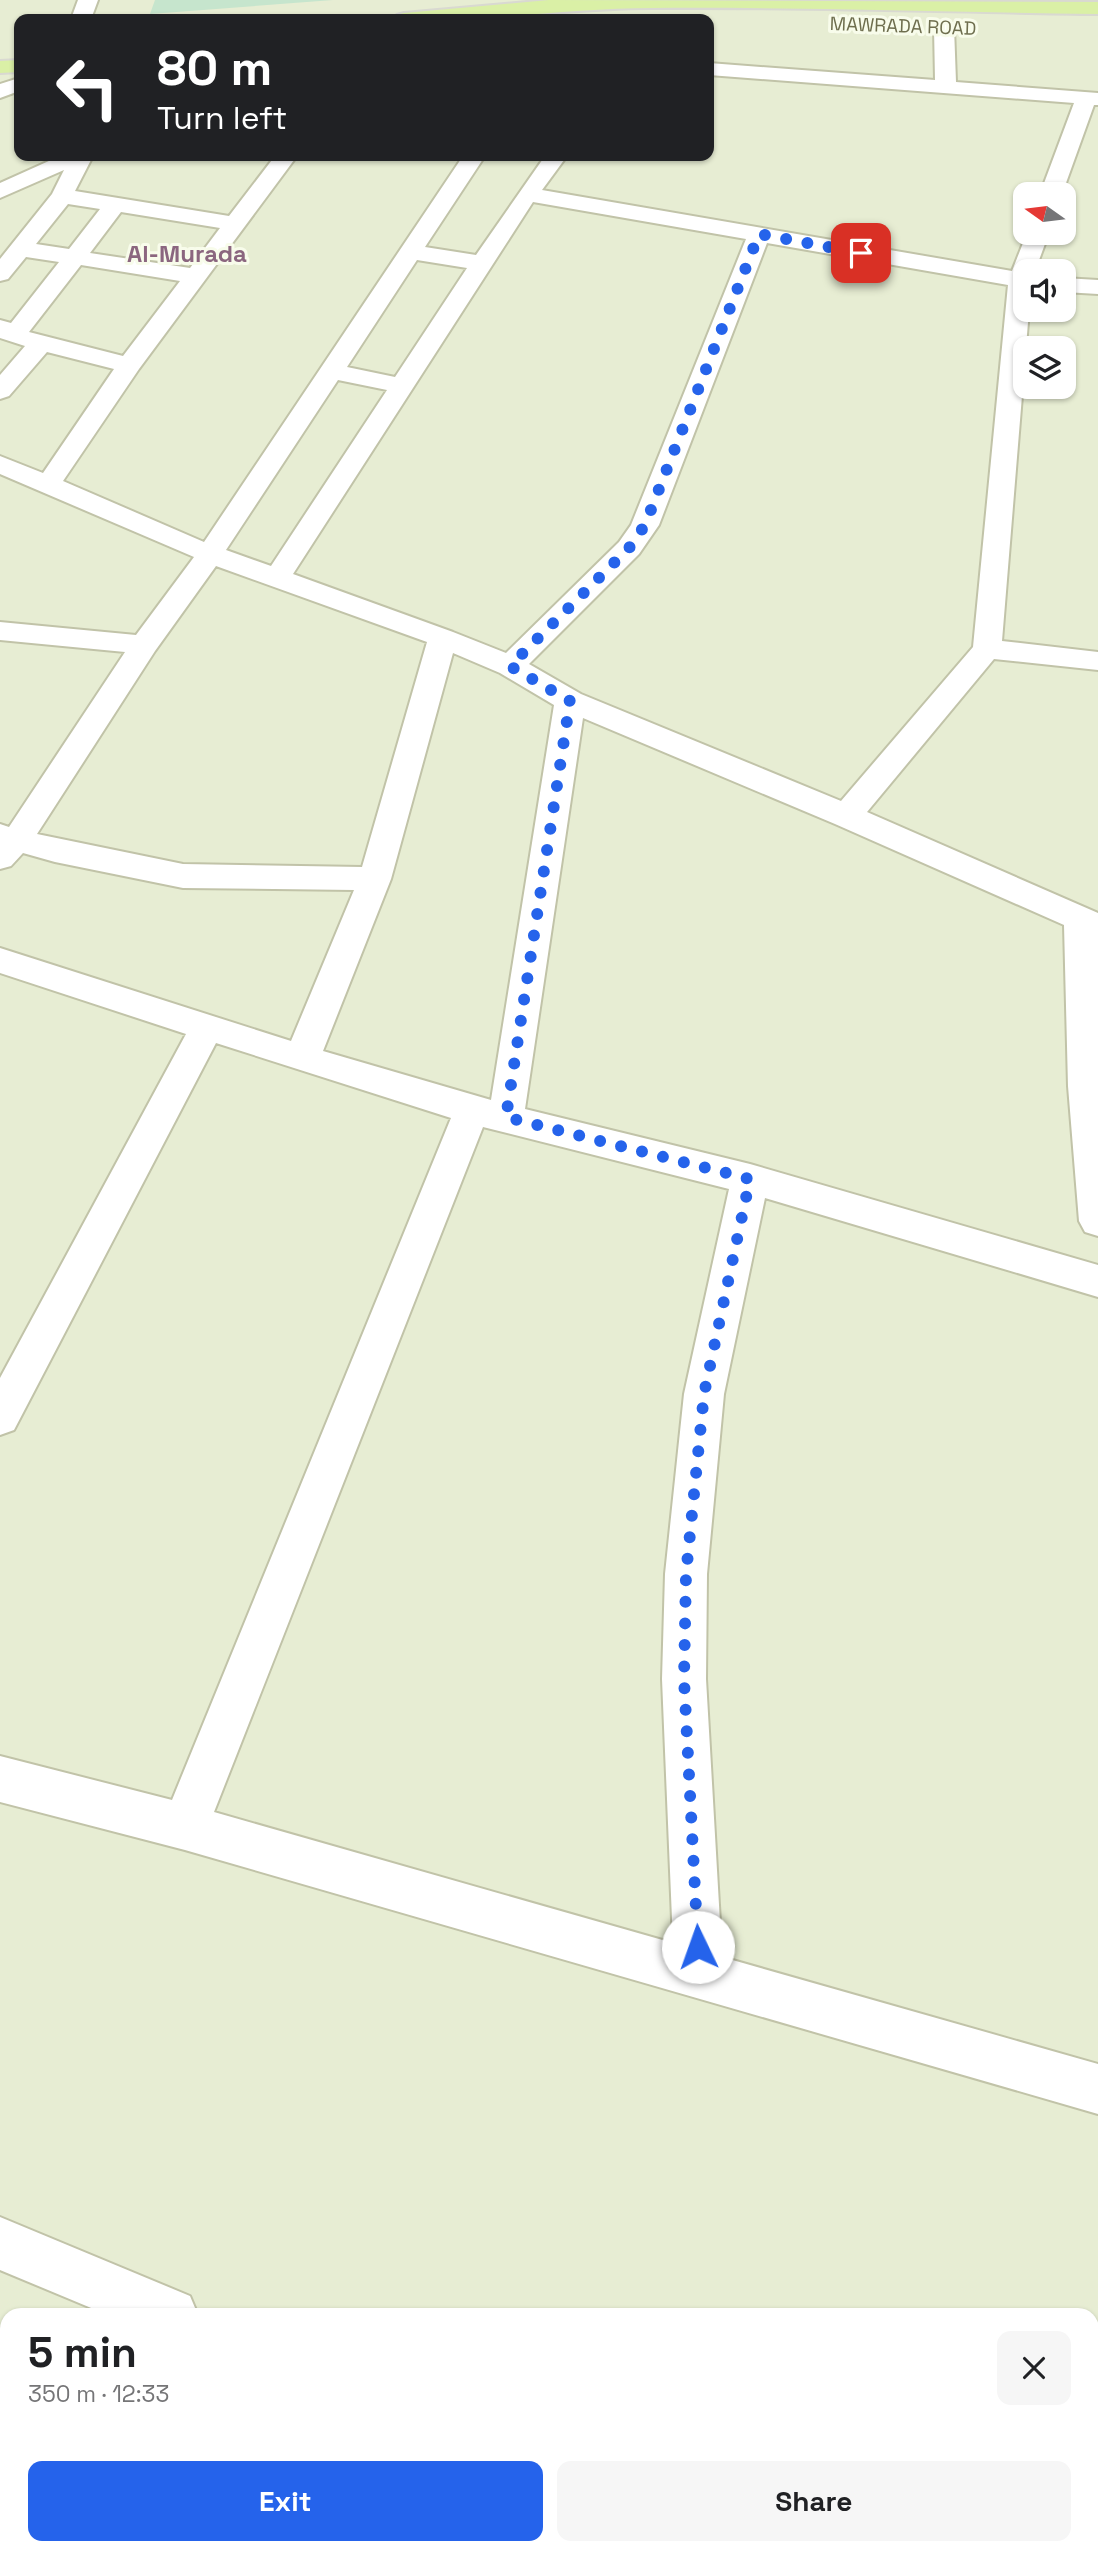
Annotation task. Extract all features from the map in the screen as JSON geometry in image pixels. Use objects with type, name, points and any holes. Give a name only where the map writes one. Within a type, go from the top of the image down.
[{"type":"main road","name":"MAWRADA ROAD","points":[[522,14],[652,2],[1098,8]]},
{"type":"main road","name":"MAWRADA ROAD","points":[[714,20],[890,25]]},
{"type":"main road","name":"MAWRADA ROAD","points":[[937,27],[970,28]]},
{"type":"street","points":[[937,27],[946,87]]},
{"type":"street","points":[[714,69],[1092,98],[1056,182]]},
{"type":"street","points":[[0,191],[65,161]]},
{"type":"street","points":[[0,274],[62,196],[80,161]]},
{"type":"street","points":[[48,484],[129,365],[282,161]]},
{"type":"street","points":[[375,879],[183,876],[5,845],[210,554],[471,161]]},
{"type":"street","points":[[277,578],[527,194],[552,161]]},
{"type":"street","points":[[527,194],[1013,279]]},
{"type":"street","points":[[62,196],[236,224]]},
{"type":"street","points":[[114,206],[76,258],[7,331],[41,343],[129,365]]},
{"type":"street","points":[[510,666],[629,548],[645,525],[759,234]]},
{"type":"street","points":[[21,249],[195,276]]},
{"type":"street","points":[[408,252],[483,263]]},
{"type":"street","points":[[1076,286],[1098,287]]},
{"type":"street","points":[[846,816],[986,649],[1019,322]]},
{"type":"street","points":[[0,391],[41,343]]},
{"type":"street","points":[[331,371],[403,386]]},
{"type":"street","points":[[0,464],[210,554],[443,638],[510,666],[570,701],[846,816],[1089,923],[1086,1086],[1098,1221]]},
{"type":"street","points":[[0,631],[144,645]]},
{"type":"street","points":[[302,1058],[375,879],[443,638]]},
{"type":"street","points":[[986,649],[1098,661]]},
{"type":"street","points":[[186,1827],[489,1113],[570,701]]},
{"type":"street","points":[[0,960],[302,1058],[489,1113],[750,1179],[1098,1281]]},
{"type":"street","points":[[0,1417],[207,1027]]},
{"type":"street","points":[[699,1974],[684,1679],[686,1574],[704,1394],[750,1179]]},
{"type":"street","points":[[0,1779],[186,1827],[1098,2089]]},
{"type":"street","points":[[0,2243],[154,2308]]},
{"type":"shaded area","points":[[0,0],[1098,0],[1098,2308],[0,2308]]},
{"type":"shaded area","points":[[155,0],[333,0],[150,14]]},
{"type":"district","name":"Al-Murada","points":[[187,253]]},
{"type":"route","points":[[698,1947],[684,1679],[686,1574],[704,1394],[750,1179],[506,1117],[570,701],[510,666],[629,548],[645,525],[759,234],[861,253]]}]
